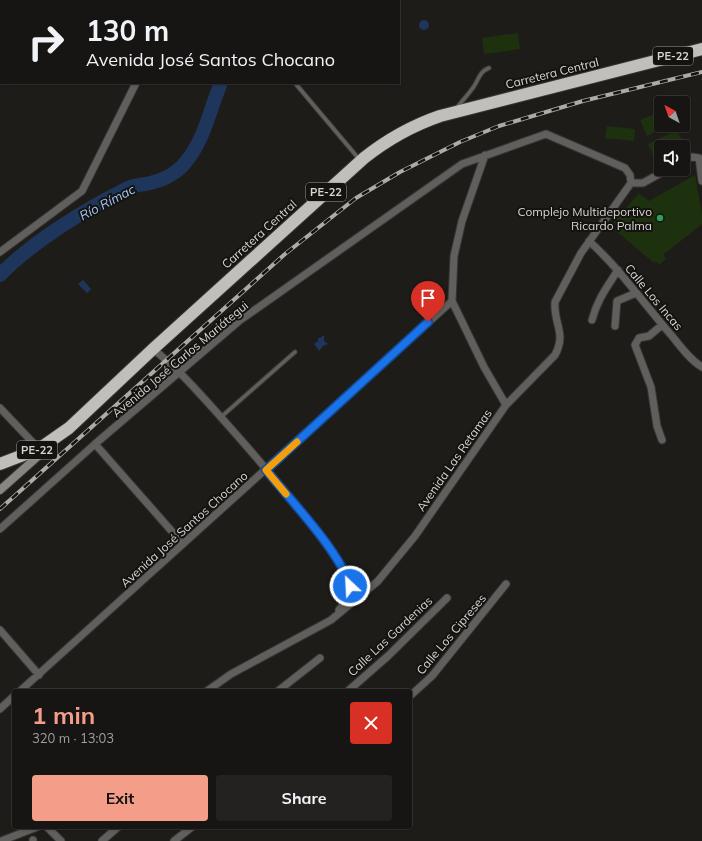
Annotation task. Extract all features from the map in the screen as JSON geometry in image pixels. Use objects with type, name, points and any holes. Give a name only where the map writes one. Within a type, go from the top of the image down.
[{"type":"highway","name":"Carretera Central","points":[[69,428],[153,349],[378,146],[413,126],[453,113],[702,49]]},
{"type":"highway","name":"PE-22","points":[[0,464],[39,449],[69,428]]},
{"type":"street","points":[[0,252],[82,191],[136,84]]},
{"type":"street","name":"Avenida José Carlos Mariátegui","points":[[0,529],[95,444],[239,321],[462,164],[546,134],[624,168],[631,181]]},
{"type":"street","points":[[485,155],[462,221],[454,256],[452,301],[484,367],[506,405]]},
{"type":"street","points":[[690,158],[700,158],[702,181]]},
{"type":"street","points":[[631,181],[643,182],[655,176]]},
{"type":"street","name":"Avenida Las Retamas","points":[[210,689],[231,674],[331,620],[378,581],[415,536],[506,405],[542,370],[555,355],[560,346],[561,338],[554,309],[555,302],[589,241],[631,181]]},
{"type":"street","name":"Calle Los Incas","points":[[589,241],[618,270],[662,325],[695,362],[702,367]]},
{"type":"street","points":[[592,320],[595,306],[600,296],[618,270]]},
{"type":"street","points":[[615,326],[617,301],[636,293]]},
{"type":"street","name":"Avenida José Santos Chocano","points":[[22,689],[452,301]]},
{"type":"street","points":[[662,325],[649,336],[639,338],[635,345],[651,387],[657,426],[662,440]]},
{"type":"street","points":[[153,349],[179,372],[266,470],[324,540],[347,576],[350,586],[347,598],[331,620]]},
{"type":"street","points":[[0,408],[39,449]]},
{"type":"street","points":[[0,490],[69,428]]},
{"type":"street","points":[[95,444],[183,544]]},
{"type":"street","name":"Calle Los Cipreses","points":[[412,694],[432,676],[506,584]]},
{"type":"street","name":"Calle Las Gardenias","points":[[350,689],[388,656],[448,598]]},
{"type":"street","points":[[0,630],[39,674]]},
{"type":"street","points":[[281,689],[320,658]]},
{"type":"street","points":[[0,709],[12,698]]},
{"type":"street","points":[[1,841],[32,829]]},
{"type":"street","points":[[49,829],[61,841]]},
{"type":"street","points":[[102,841],[116,829]]},
{"type":"street","points":[[174,841],[189,829]]},
{"type":"lane","points":[[453,113],[466,94],[474,88],[480,75],[489,68]]},
{"type":"lane","points":[[296,84],[360,161]]},
{"type":"lane","points":[[220,418],[295,352]]},
{"type":"green space","points":[[518,33],[520,49],[484,54],[482,38]]},
{"type":"green space","points":[[654,114],[654,132],[655,132],[647,136],[640,120]]},
{"type":"green space","points":[[607,126],[635,129],[634,141],[605,138]]},
{"type":"green space","points":[[673,132],[678,132],[682,140],[656,140]]},
{"type":"green space","points":[[654,141],[654,158],[648,144]]},
{"type":"green space","name":"Complejo Multideportivo Ricardo Palma","points":[[695,175],[702,214],[702,224],[663,255],[666,259],[659,265],[656,261],[654,263],[615,230],[617,226],[614,222],[639,193],[649,201]]},
{"type":"water","points":[[422,20],[426,20],[428,21],[428,29],[422,30],[419,27],[419,23]]},
{"type":"water","points":[[83,280],[91,289],[87,293],[78,284]]},
{"type":"water","points":[[324,336],[324,341],[328,344],[323,346],[319,351],[314,344],[318,341],[318,338],[321,338]]},
{"type":"waterway","name":"Río Rímac","points":[[0,275],[28,250],[78,216],[130,187],[152,183],[172,174],[181,167],[192,154],[202,135],[221,84]]},
{"type":"railway","points":[[0,509],[285,254],[356,198],[400,172],[460,142],[499,126],[583,101],[702,72]]},
{"type":"slow traffic","points":[[286,494],[266,470],[297,442]]},
{"type":"place","name":"Complejo Multideportivo Ricardo Palma","points":[[660,218]]},
{"type":"route","points":[[350,586],[347,576],[324,540],[266,470],[428,322]]}]
